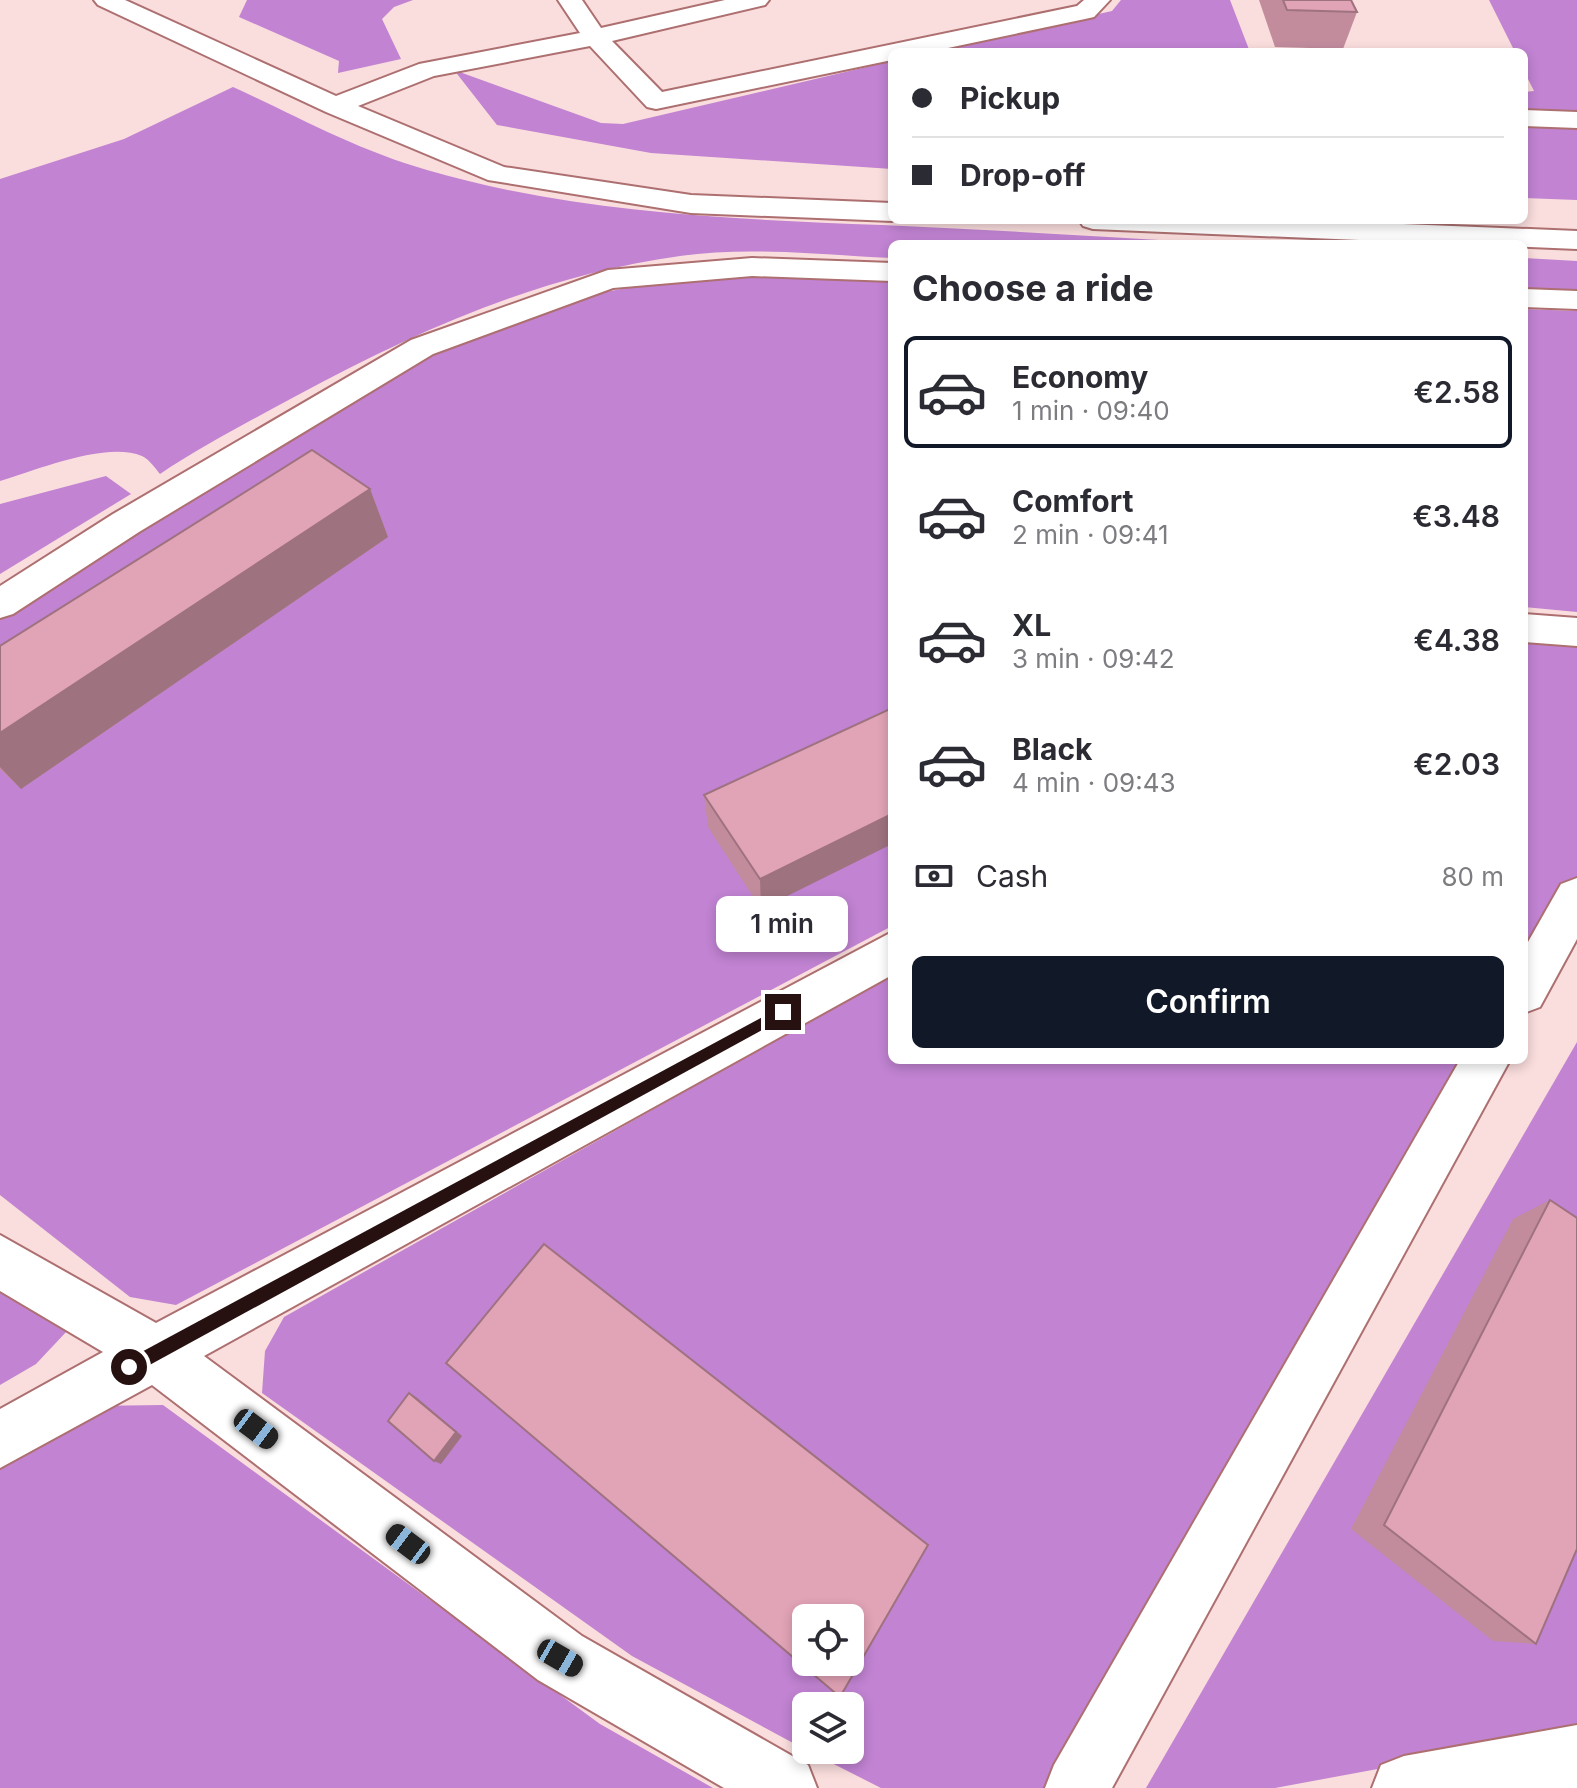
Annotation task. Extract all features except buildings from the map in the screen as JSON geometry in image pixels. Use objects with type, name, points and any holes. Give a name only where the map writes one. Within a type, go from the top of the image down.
[{"type":"lane","points":[[570,0],[594,36],[656,101],[888,53]]},
{"type":"lane","points":[[335,106],[428,69],[757,0]]},
{"type":"lane","points":[[911,48],[1085,12],[1098,0]]},
{"type":"lane","points":[[130,3],[335,106],[498,174],[691,204],[888,212]]},
{"type":"lane","points":[[1528,118],[1577,120]]},
{"type":"lane","points":[[1190,224],[1577,240]]},
{"type":"lane","points":[[0,604],[126,523],[422,347],[608,279],[752,267],[888,272]]},
{"type":"lane","points":[[1528,298],[1577,300]]},
{"type":"lane","points":[[1528,628],[1577,632]]},
{"type":"lane","points":[[1528,985],[1577,897]]},
{"type":"lane","points":[[0,1440],[888,954]]},
{"type":"lane","points":[[1077,1788],[1484,1064]]},
{"type":"lane","points":[[0,1261],[155,1353],[560,1658],[785,1788]]},
{"type":"lane","points":[[1404,1788],[1577,1757]]},
{"type":"shaded area","points":[[247,0],[413,0],[394,7],[382,19],[401,59],[338,73],[339,61],[239,17]]},
{"type":"shaded area","points":[[1121,0],[1230,0],[1248,48],[947,48],[1112,11]]},
{"type":"shaded area","points":[[1489,0],[1577,0],[1577,113],[1528,109],[1528,92],[1534,91],[1528,79],[1528,48],[1513,48]]},
{"type":"shaded area","points":[[888,62],[888,169],[651,153],[497,125],[454,70],[601,123],[623,124]]},
{"type":"shaded area","points":[[233,87],[328,132],[402,162],[539,196],[709,216],[1160,240],[888,240],[888,258],[733,252],[680,256],[628,265],[529,291],[435,328],[296,396],[160,474],[142,456],[110,452],[71,459],[0,481],[0,179],[124,139]]},
{"type":"shaded area","points":[[1528,125],[1577,129],[1577,200],[1528,198]]},
{"type":"shaded area","points":[[1528,258],[1577,261],[1577,290],[1528,288]]},
{"type":"shaded area","points":[[788,274],[888,279],[888,928],[176,1305],[130,1297],[0,1195],[0,614],[397,372],[477,333],[594,294],[649,284]]},
{"type":"shaded area","points":[[1528,309],[1577,311],[1577,612],[1528,607]]},
{"type":"shaded area","points":[[106,476],[131,494],[0,574],[0,504]]},
{"type":"shaded area","points":[[1528,634],[1577,638],[1577,916],[1528,998]]},
{"type":"shaded area","points":[[888,977],[888,1064],[1490,1064],[1060,1788],[881,1788],[834,1764],[864,1764],[864,1692],[792,1692],[792,1742],[632,1656],[262,1393],[265,1351],[284,1317]]},
{"type":"shaded area","points":[[1577,1042],[1577,1732],[1275,1788],[1146,1788]]},
{"type":"shaded area","points":[[0,1275],[67,1331],[36,1364],[0,1385]]},
{"type":"shaded area","points":[[163,1405],[600,1724],[713,1788],[0,1788],[0,1457],[91,1406]]},
{"type":"route","points":[[129,1367],[783,1012]]}]
